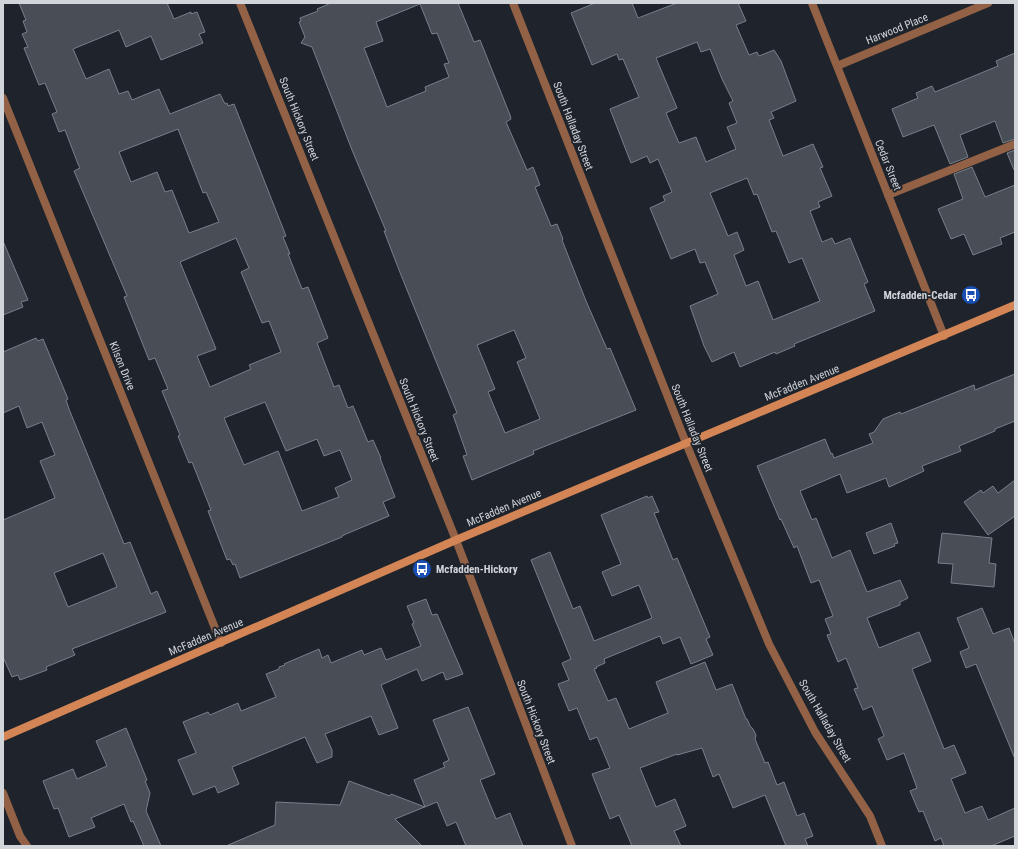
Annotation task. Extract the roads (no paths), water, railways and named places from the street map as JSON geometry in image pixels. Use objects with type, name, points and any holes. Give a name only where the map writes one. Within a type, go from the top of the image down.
[{"type":"street","name":"South Hickory Street","points":[[240,3],[456,540],[572,846]]},
{"type":"street","name":"South Halladay Street","points":[[513,3],[686,443],[769,644],[815,732],[870,816],[882,846]]},
{"type":"street","name":"Cedar Street","points":[[812,3],[944,336]]},
{"type":"street","name":"Harwood Place","points":[[837,66],[988,3]]},
{"type":"street","name":"Kilson Drive","points":[[3,98],[221,643]]},
{"type":"street","points":[[888,195],[1015,144]]},
{"type":"street","name":"McFadden Avenue","points":[[3,737],[456,540],[1015,305]]},
{"type":"street","points":[[3,793],[20,836],[28,846]]},
{"type":"place","name":"Mcfadden-Cedar","points":[[971,295]]},
{"type":"place","name":"Mcfadden-Hickory","points":[[422,569]]}]
